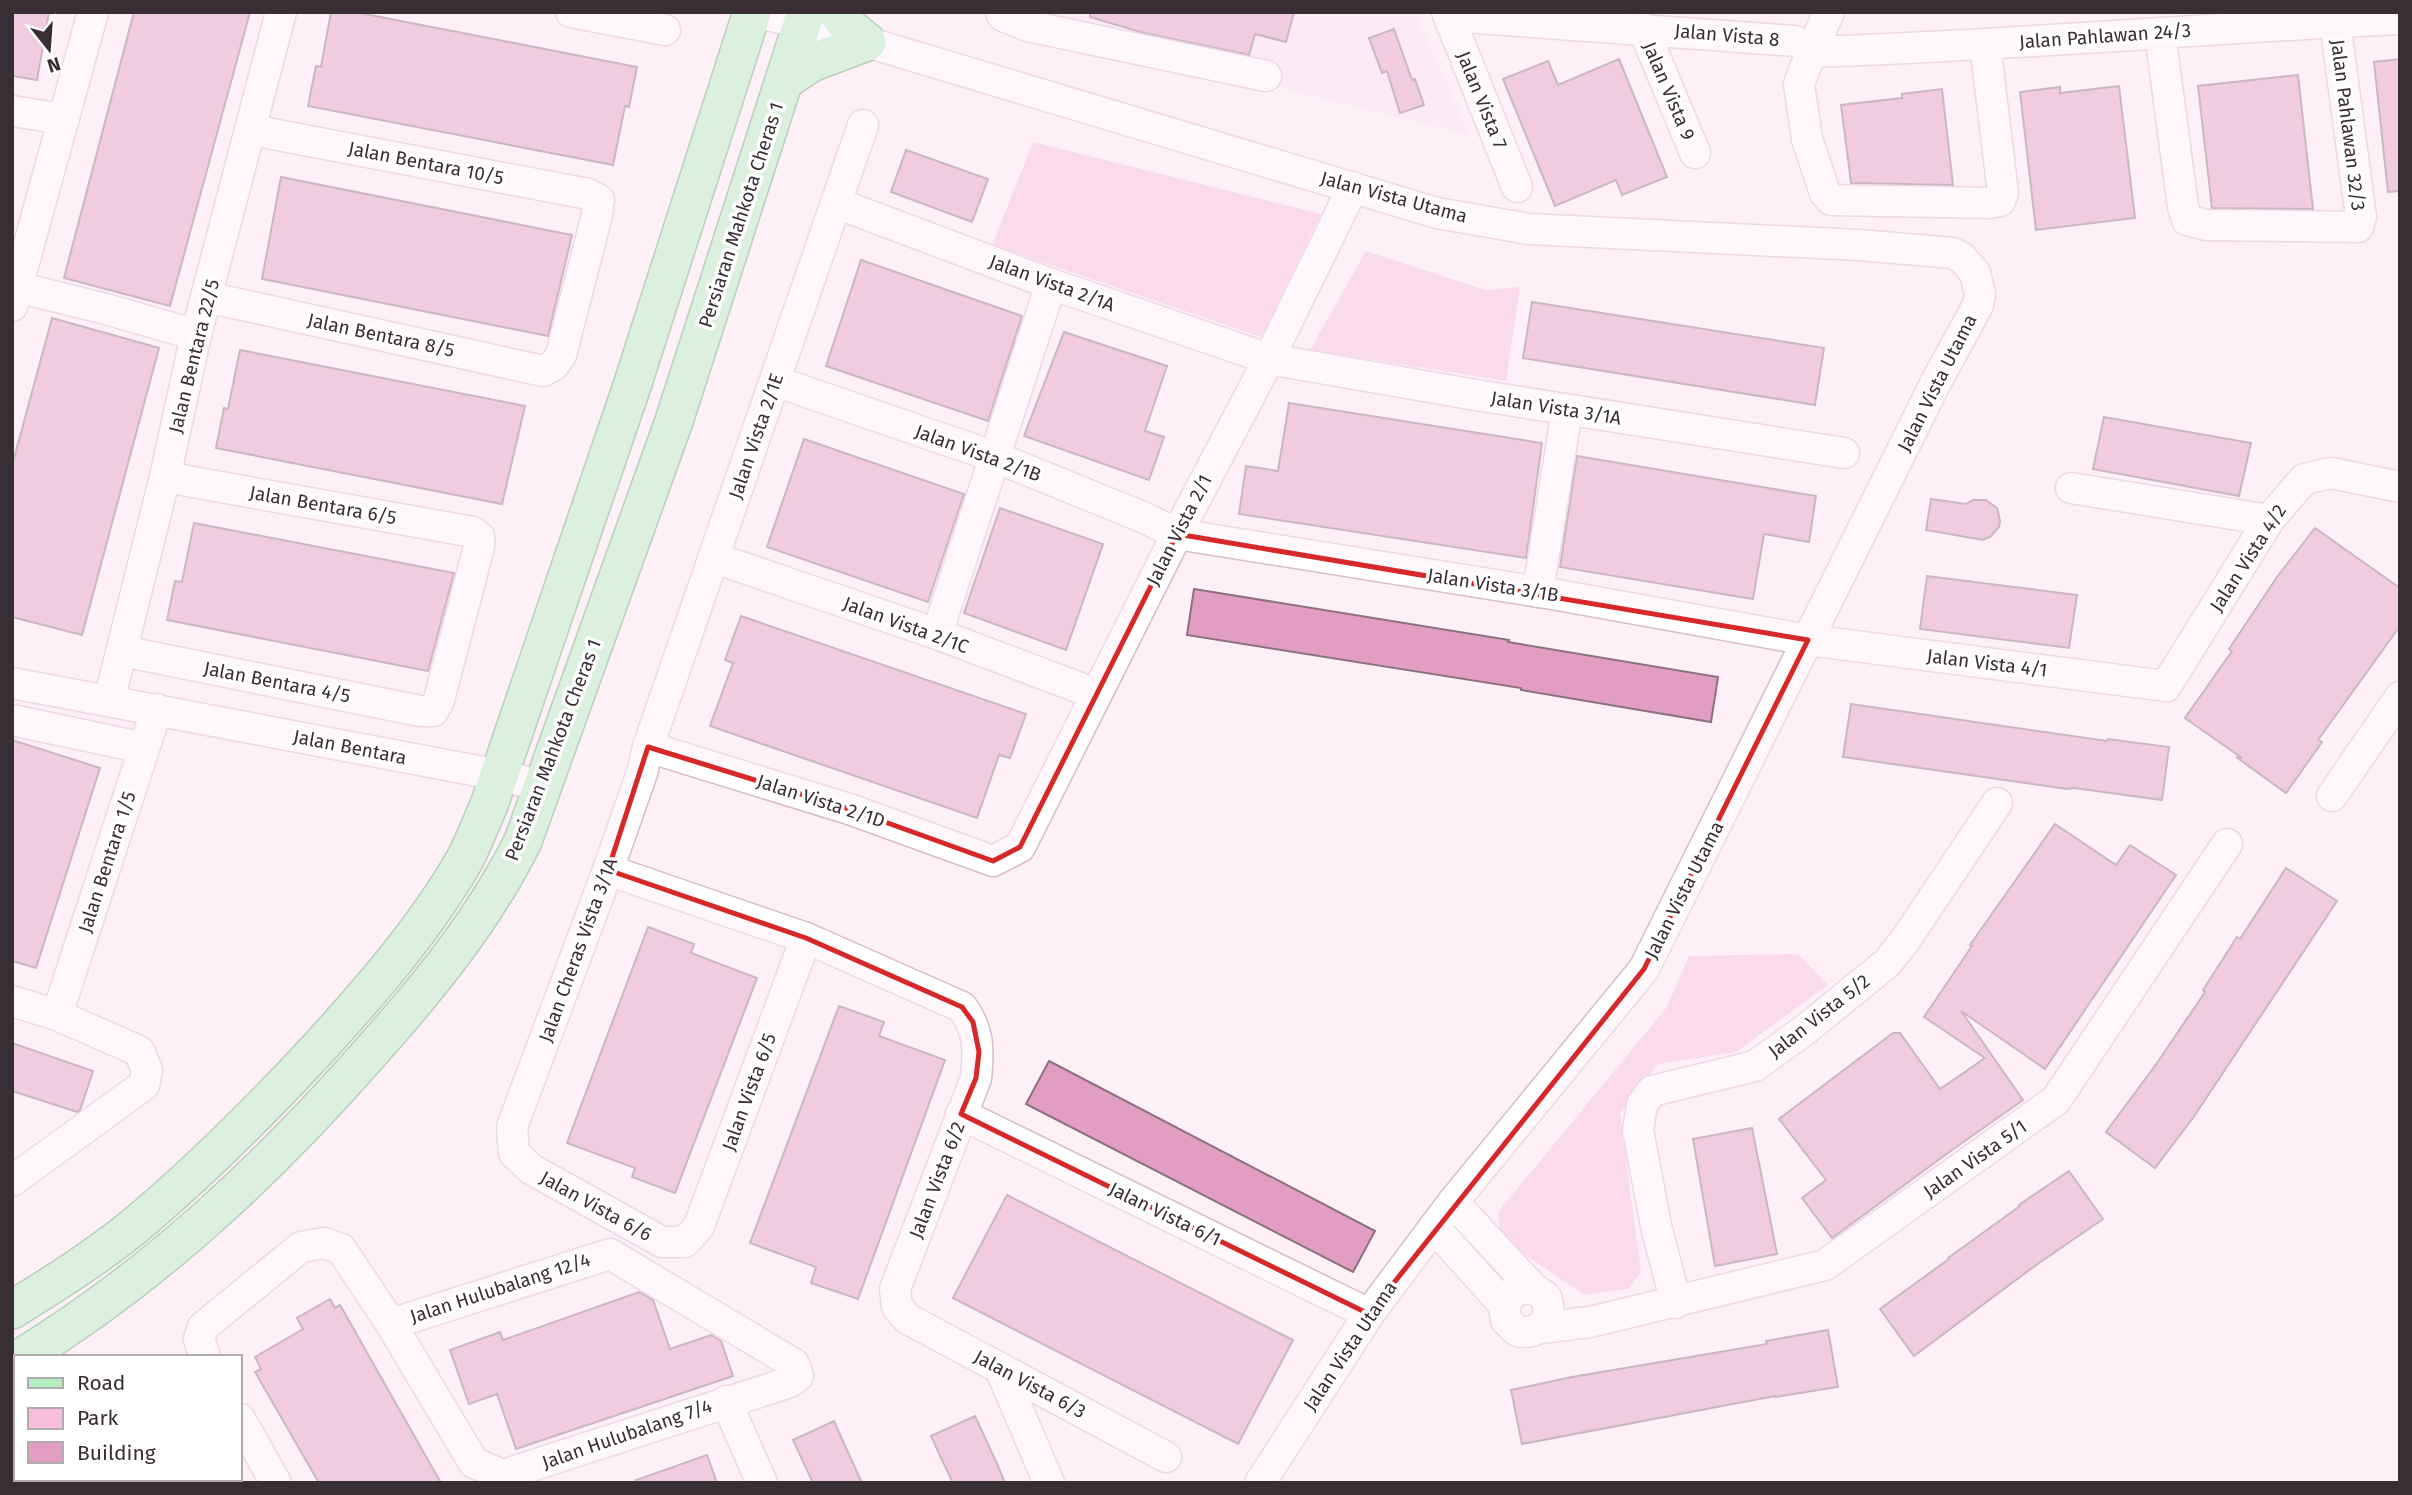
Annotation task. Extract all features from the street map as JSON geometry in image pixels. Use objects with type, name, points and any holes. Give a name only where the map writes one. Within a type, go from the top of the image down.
[{"type":"main road","points":[[12,1310],[74,1270],[141,1220],[264,1106],[341,1024],[387,969],[452,879],[470,847],[499,775],[632,386],[753,12]]},
{"type":"main road","points":[[784,81],[811,63],[867,42],[850,28],[837,12]]},
{"type":"main road","name":"Persiaran Mahkota Cheras 1","points":[[25,1355],[127,1285],[181,1241],[242,1188],[310,1121],[429,986],[471,928],[509,868],[523,841],[674,421],[804,18]]},
{"type":"street","points":[[93,12],[15,297],[106,309],[196,334]]},
{"type":"street","name":"Jalan Bentara 22/5","points":[[109,701],[165,477],[196,334],[208,297],[281,12]]},
{"type":"street","points":[[571,12],[665,30]]},
{"type":"street","name":"Jalan Vista Utama","points":[[753,12],[804,18],[867,42],[1437,213],[1529,229],[1859,245],[1953,253],[1962,258],[1979,282],[1978,305],[1936,382],[1644,969],[1453,1202],[1369,1314],[1260,1483]]},
{"type":"street","points":[[1001,12],[1003,16],[1028,26],[1266,76]]},
{"type":"street","points":[[1829,12],[1803,46],[1799,84],[1807,139],[1825,193],[1831,200],[2000,201],[2003,192],[1985,44]]},
{"type":"street","name":"Jalan Vista 8","points":[[1448,14],[1639,23],[1803,46]]},
{"type":"street","name":"Jalan Vista 7","points":[[1448,14],[1517,187]]},
{"type":"street","name":"Jalan Pahlawan 24/3","points":[[1803,46],[1931,48],[2160,33],[2246,20],[2335,22],[2400,19]]},
{"type":"street","name":"Jalan Pahlawan 32/3","points":[[2160,33],[2183,207],[2187,220],[2206,225],[2358,227],[2361,216],[2335,22]]},
{"type":"street","name":"Jalan Vista 9","points":[[1639,23],[1695,153]]},
{"type":"street","points":[[12,111],[64,120]]},
{"type":"street","name":"Jalan Vista 2/1E","points":[[648,747],[863,125]]},
{"type":"street","name":"Jalan Bentara 10/5","points":[[251,130],[588,194],[599,200],[561,355],[554,365]]},
{"type":"street","name":"Jalan Vista 2/1","points":[[993,862],[1020,847],[1177,534],[1269,359],[1353,187]]},
{"type":"street","name":"Jalan Vista 2/1A","points":[[836,203],[1051,284],[1269,359]]},
{"type":"street","points":[[937,634],[1051,284]]},
{"type":"street","name":"Jalan Bentara 8/5","points":[[208,297],[542,371],[554,365]]},
{"type":"street","name":"Jalan Vista 3/1A","points":[[1269,359],[1567,410],[1844,453]]},
{"type":"street","name":"Jalan Vista 2/1B","points":[[775,381],[995,457],[1146,518],[1177,534]]},
{"type":"street","points":[[1538,592],[1567,410]]},
{"type":"street","name":"Jalan Vista 4/2","points":[[2166,686],[2269,520],[2304,478],[2332,473],[2400,487]]},
{"type":"street","name":"Jalan Bentara 6/5","points":[[165,477],[473,531],[479,537],[479,547],[439,701],[433,711]]},
{"type":"street","points":[[2071,488],[2269,520]]},
{"type":"street","name":"Jalan Vista 3/1B","points":[[1177,534],[1538,592],[1808,640]]},
{"type":"street","name":"Jalan Vista 2/1C","points":[[715,558],[937,634],[1096,694]]},
{"type":"street","name":"Jalan Vista 4/1","points":[[1808,640],[2166,686]]},
{"type":"street","name":"Jalan Bentara 4/5","points":[[122,651],[421,711],[433,711]]},
{"type":"street","name":"Jalan Bentara","points":[[12,683],[499,775],[542,786]]},
{"type":"street","points":[[2332,796],[2400,697]]},
{"type":"street","name":"Jalan Bentara 1/5","points":[[57,1015],[158,709]]},
{"type":"street","points":[[12,720],[144,748]]},
{"type":"street","name":"Jalan Vista 2/1D","points":[[648,747],[849,809],[993,862]]},
{"type":"street","name":"Jalan Cheras Vista 3/1A","points":[[514,1153],[512,1127],[608,870],[642,773],[648,747]]},
{"type":"street","name":"Jalan Vista 5/2","points":[[1676,1303],[1656,1226],[1638,1130],[1642,1105],[1653,1091],[1755,1066],[1806,1029],[1887,963],[1997,803]]},
{"type":"street","name":"Jalan Vista 5/1","points":[[1539,1328],[1590,1322],[1825,1265],[2056,1100],[2227,844]]},
{"type":"street","points":[[608,870],[806,938]]},
{"type":"street","name":"Jalan Vista 6/2","points":[[806,938],[961,1007],[973,1022],[979,1052],[976,1077],[895,1289],[897,1307]]},
{"type":"street","name":"Jalan Vista 6/5","points":[[685,1242],[699,1226],[806,938]]},
{"type":"street","points":[[12,1001],[57,1015],[139,1051],[148,1070],[144,1085],[12,1181]]},
{"type":"street","name":"Jalan Vista 6/1","points":[[961,1114],[1369,1314]]},
{"type":"street","name":"Jalan Vista 6/6","points":[[514,1153],[531,1169],[662,1242],[685,1242]]},
{"type":"street","points":[[1434,1227],[1504,1305],[1506,1320],[1517,1331],[1532,1332],[1546,1322],[1549,1314],[1539,1292],[1453,1202]]},
{"type":"street","name":"Jalan Hulubalang 7/4","points":[[204,1355],[199,1339],[203,1327],[301,1247],[324,1243],[341,1249],[391,1324],[474,1463],[503,1475],[790,1382],[798,1376]]},
{"type":"street","name":"Jalan Hulubalang 12/4","points":[[391,1324],[610,1254],[794,1364],[798,1376]]},
{"type":"street","points":[[1504,1305],[1515,1290],[1539,1292],[1607,1317]]},
{"type":"street","name":"Jalan Vista 6/3","points":[[897,1307],[908,1318],[1166,1457]]},
{"type":"street","points":[[1000,1368],[1049,1483]]},
{"type":"street","points":[[726,1401],[762,1483]]},
{"type":"street","points":[[242,1423],[276,1483]]},
{"type":"highlighted area","points":[[1177,534],[1808,640],[1644,969],[1369,1314],[961,1114],[976,1078],[979,1052],[973,1022],[962,1007],[806,938],[608,870],[648,747],[849,809],[993,861],[1020,847]]},
{"type":"shaded area","points":[[971,12],[1415,12],[1470,135]]},
{"type":"green space","points":[[1033,142],[1321,214],[1261,337],[992,245]]},
{"type":"green space","points":[[1366,251],[1485,290],[1520,287],[1506,381],[1310,350]]},
{"type":"green space","points":[[1798,954],[1828,985],[1736,1052],[1658,1064],[1620,1114],[1641,1272],[1628,1289],[1584,1295],[1501,1238],[1498,1212],[1667,1007],[1689,956]]},
{"type":"building","points":[[12,12],[49,12],[37,80],[12,76]]},
{"type":"building","points":[[134,12],[250,12],[170,306],[64,278]]},
{"type":"building","points":[[331,12],[355,12],[637,67],[629,107],[625,106],[613,165],[308,106],[316,66],[321,67]]},
{"type":"building","points":[[1090,12],[1294,12],[1286,42],[1255,34],[1249,55],[1144,33],[1090,17]]},
{"type":"building","points":[[1394,29],[1424,105],[1400,113],[1387,71],[1382,73],[1369,38]]},
{"type":"building","points":[[1619,59],[1667,177],[1622,195],[1616,180],[1555,206],[1503,79],[1548,61],[1558,85]]},
{"type":"building","points":[[2400,59],[2400,191],[2388,192],[2374,62]]},
{"type":"building","points":[[2298,75],[2313,209],[2212,208],[2198,86]]},
{"type":"building","points":[[2119,86],[2135,218],[2036,230],[2020,92],[2060,87],[2060,93]]},
{"type":"building","points":[[1942,89],[1953,185],[1851,183],[1841,105],[1902,98],[1902,94]]},
{"type":"building","points":[[906,150],[988,179],[972,222],[891,192]]},
{"type":"building","points":[[281,177],[572,235],[548,336],[262,279]]},
{"type":"building","points":[[861,260],[1022,316],[988,421],[826,366]]},
{"type":"building","points":[[1532,302],[1824,348],[1815,405],[1523,358]]},
{"type":"building","points":[[52,318],[159,348],[82,635],[12,617],[12,466]]},
{"type":"building","points":[[1064,332],[1167,366],[1145,431],[1164,437],[1149,480],[1024,436]]},
{"type":"building","points":[[240,350],[525,406],[502,504],[216,448],[224,408],[228,409]]},
{"type":"building","points":[[1289,403],[1542,443],[1526,558],[1239,514],[1246,466],[1278,471]]},
{"type":"building","points":[[2104,417],[2251,443],[2239,496],[2093,469]]},
{"type":"building","points":[[804,439],[964,494],[928,602],[767,547]]},
{"type":"building","points":[[1577,456],[1816,496],[1809,542],[1764,534],[1753,599],[1560,567]]},
{"type":"building","points":[[1931,499],[1966,504],[1973,500],[1986,500],[1997,508],[1999,527],[1983,540],[1926,530]]},
{"type":"building","points":[[1000,508],[1103,544],[1066,650],[964,613]]},
{"type":"building","points":[[194,523],[454,573],[428,671],[167,620],[175,581],[182,582]]},
{"type":"building","points":[[2315,528],[2400,588],[2400,626],[2318,740],[2322,742],[2286,793],[2185,718],[2232,651],[2229,649],[2277,577]]},
{"type":"building","points":[[1927,576],[2077,595],[2069,648],[1920,629]]},
{"type":"building","points":[[1194,589],[1718,677],[1711,722],[1521,688],[1187,635]]},
{"type":"building","points":[[741,616],[1026,714],[1010,758],[999,755],[977,818],[710,726],[733,663],[725,660]]},
{"type":"building","points":[[1851,704],[2107,741],[2169,747],[2162,800],[1843,757]]},
{"type":"building","points":[[12,740],[100,768],[36,968],[12,961]]},
{"type":"building","points":[[2055,824],[2116,865],[2130,845],[2176,875],[2045,1069],[1961,1011],[2023,1100],[1832,1238],[1802,1198],[1826,1180],[1779,1119],[1893,1033],[1900,1033],[1940,1089],[1985,1058],[1924,1017],[1972,946],[1970,945]]},
{"type":"building","points":[[2286,868],[2337,901],[2193,1118],[2155,1168],[2106,1132],[2157,1063],[2205,992],[2203,990],[2237,937],[2240,939]]},
{"type":"building","points":[[648,927],[694,944],[691,953],[757,978],[675,1193],[632,1177],[635,1168],[567,1143]]},
{"type":"building","points":[[839,1006],[884,1022],[879,1036],[945,1060],[858,1299],[811,1283],[816,1267],[750,1243]]},
{"type":"building","points":[[12,1043],[93,1071],[80,1110],[77,1112],[12,1091]]},
{"type":"building","points":[[1049,1061],[1375,1231],[1353,1272],[1026,1104]]},
{"type":"building","points":[[1752,1128],[1777,1254],[1715,1266],[1693,1139]]},
{"type":"building","points":[[2069,1171],[2103,1219],[1914,1356],[1880,1309]]},
{"type":"building","points":[[1007,1195],[1293,1340],[1238,1444],[953,1298]]},
{"type":"building","points":[[639,1292],[653,1300],[670,1349],[711,1335],[721,1341],[733,1376],[516,1449],[497,1394],[469,1404],[450,1350],[500,1332],[503,1340]]},
{"type":"building","points":[[330,1299],[335,1308],[340,1305],[441,1483],[319,1483],[255,1372],[261,1369],[255,1357],[303,1329],[297,1318]]},
{"type":"building","points":[[1828,1330],[1838,1387],[1775,1396],[1522,1444],[1511,1390],[1767,1344],[1766,1341]]},
{"type":"building","points":[[975,1416],[1005,1483],[953,1483],[931,1436]]},
{"type":"building","points":[[834,1421],[862,1483],[813,1483],[793,1440]]},
{"type":"building","points":[[707,1455],[717,1483],[637,1483],[636,1480]]}]
